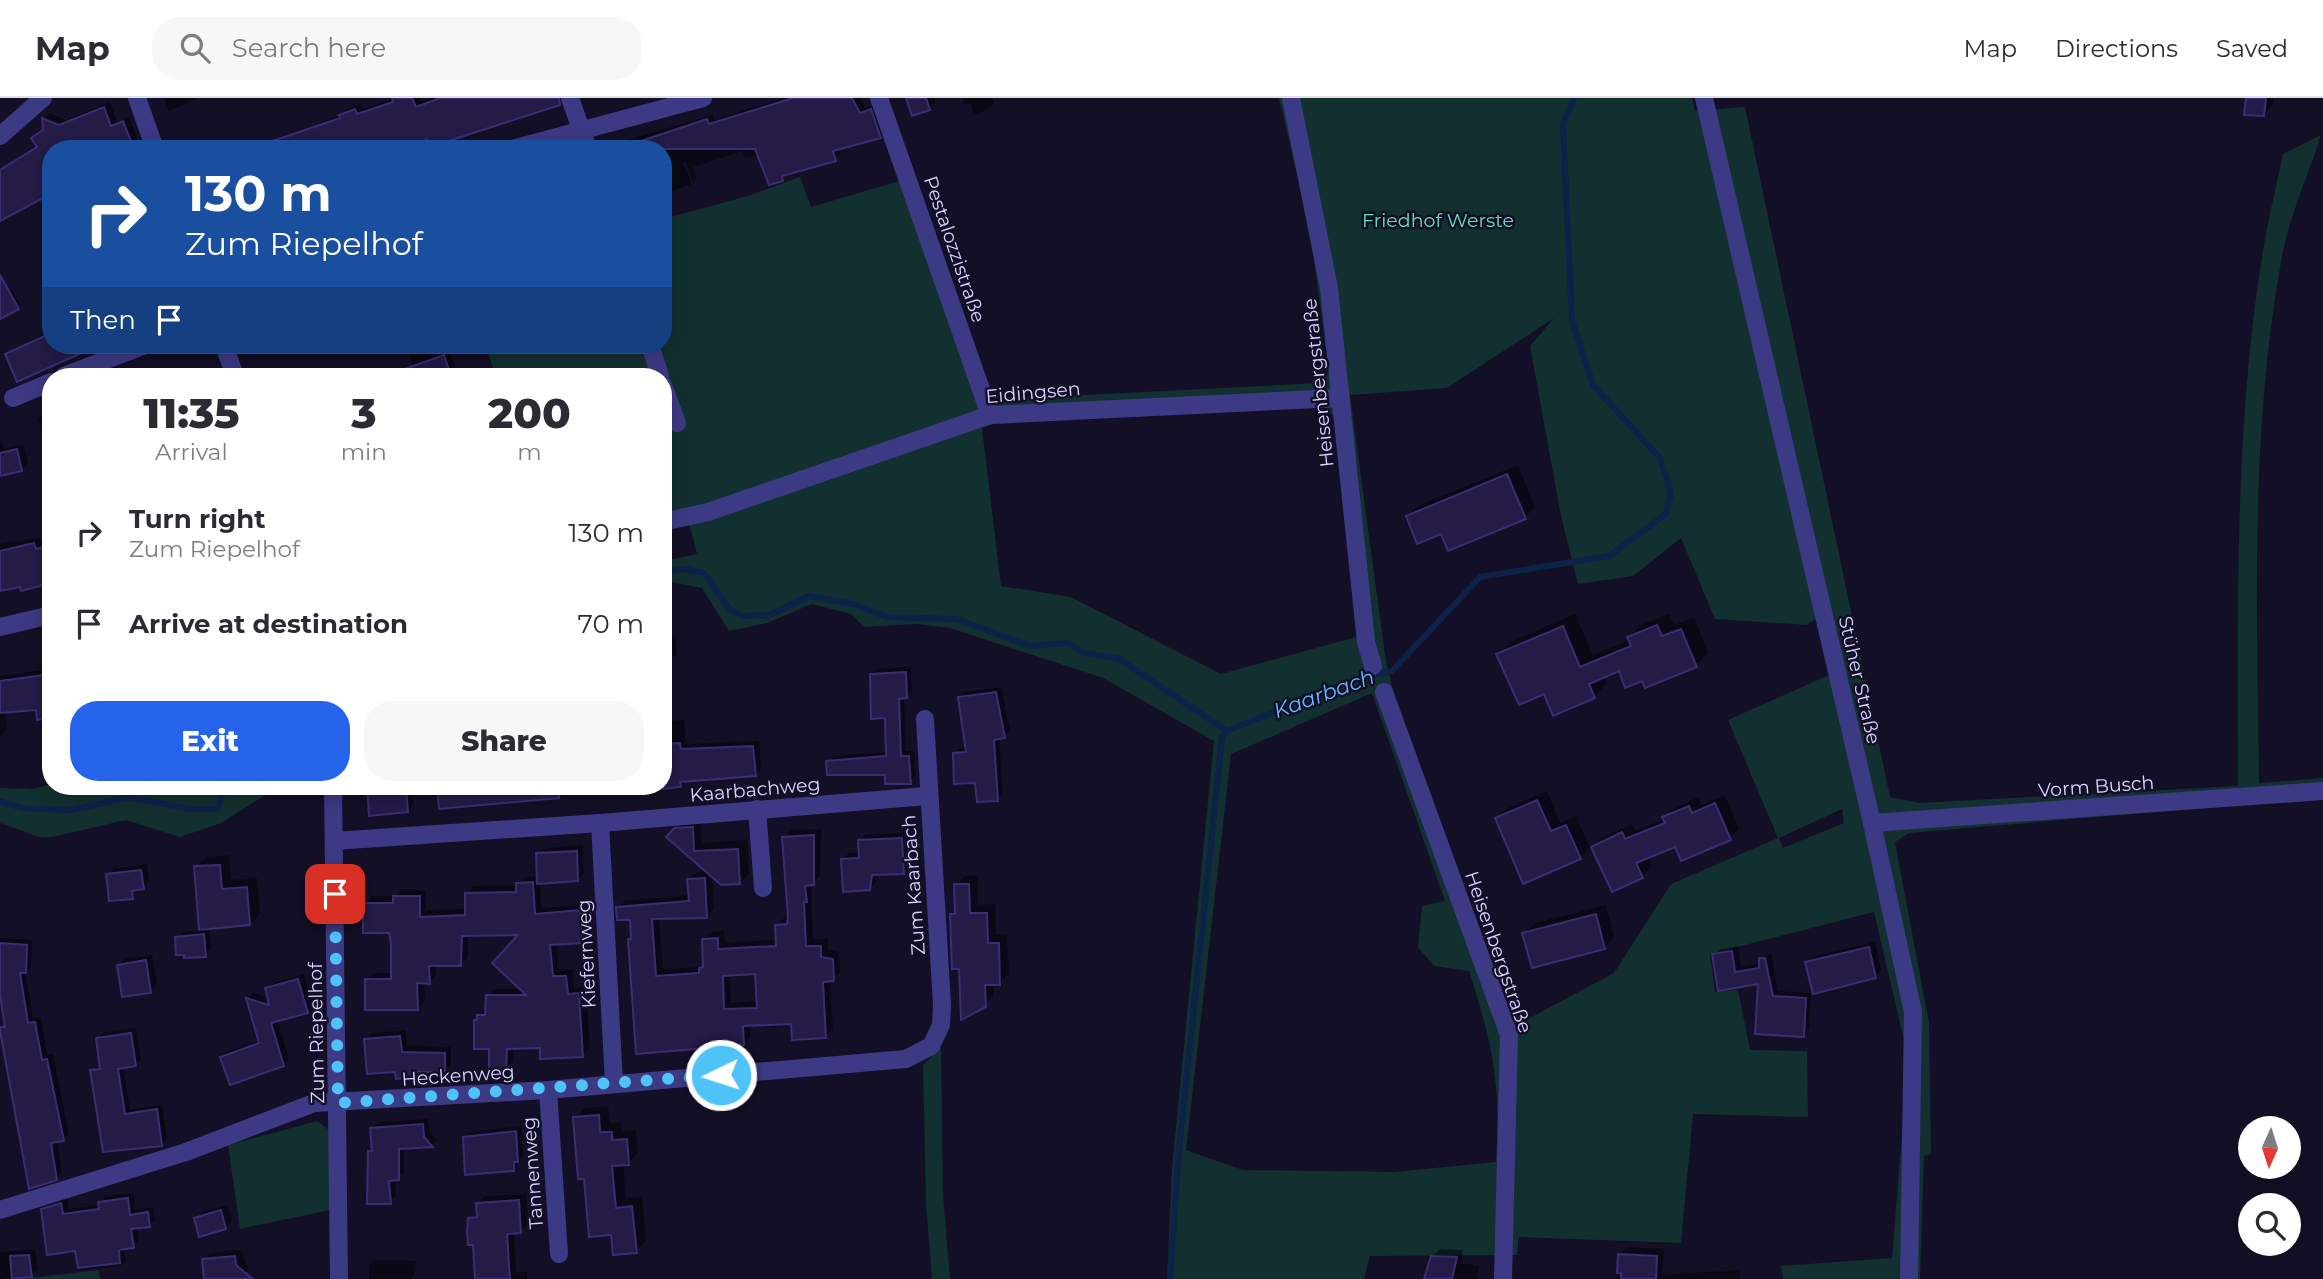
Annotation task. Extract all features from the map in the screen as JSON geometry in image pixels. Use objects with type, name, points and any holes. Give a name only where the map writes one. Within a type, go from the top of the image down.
[{"type":"street","points":[[0,136],[43,98]]},
{"type":"street","points":[[137,98],[152,140]]},
{"type":"street","points":[[570,98],[585,140]]},
{"type":"street","points":[[545,140],[581,130],[643,105],[702,98]]},
{"type":"street","name":"Pestalozzistraße","points":[[880,98],[990,415]]},
{"type":"street","name":"Stüher Straße","points":[[1704,98],[1872,823],[1914,1028],[1909,1279]]},
{"type":"street","name":"Heisenbergstraße","points":[[1292,100],[1329,288],[1366,642],[1373,666]]},
{"type":"street","points":[[85,368],[121,354]]},
{"type":"street","points":[[13,398],[42,386]]},
{"type":"street","name":"Eidingsen","points":[[672,521],[990,415],[1339,398]]},
{"type":"street","points":[[672,409],[677,423]]},
{"type":"street","points":[[0,627],[42,617]]},
{"type":"street","name":"Heisenbergstraße","points":[[1384,692],[1509,1035],[1503,1279]]},
{"type":"street","name":"Zum Kaarbach","points":[[925,719],[927,796],[942,1005],[941,1025],[932,1046]]},
{"type":"street","name":"Vorm Busch","points":[[1872,823],[2323,791]]},
{"type":"street","name":"Zum Riepelhof","points":[[333,795],[339,1279]]},
{"type":"street","name":"Kaarbachweg","points":[[334,841],[600,824],[927,796]]},
{"type":"street","points":[[757,809],[763,888]]},
{"type":"street","name":"Kiefernweg","points":[[600,824],[614,1083]]},
{"type":"street","name":"Heckenweg","points":[[0,1210],[186,1152],[314,1104],[548,1090],[906,1059],[932,1046]]},
{"type":"street","name":"Tannenweg","points":[[548,1090],[559,1254]]},
{"type":"green space","name":"Friedhof Werste","points":[[1279,98],[1692,98],[1695,111],[1745,107],[1890,797],[1919,803],[2238,786],[2242,455],[2253,323],[2264,244],[2283,154],[2321,135],[2288,230],[2271,327],[2260,457],[2257,587],[2259,783],[2323,778],[2323,798],[1909,833],[1895,842],[1929,1023],[1931,1154],[1924,1156],[1920,1279],[1783,1279],[1781,1266],[1892,1258],[1903,1121],[1904,1040],[1874,912],[1710,954],[1715,992],[1738,990],[1750,1050],[1807,1051],[1808,1117],[1693,1114],[1681,1243],[1519,1237],[1517,1255],[1370,1256],[1364,1279],[1167,1279],[1172,1168],[1214,741],[1103,678],[950,628],[916,624],[864,627],[851,614],[812,604],[767,623],[729,631],[702,588],[672,582],[672,559],[697,554],[691,530],[680,510],[672,510],[672,368],[493,368],[488,354],[672,354],[672,217],[748,196],[800,177],[811,207],[903,180],[988,388],[1007,399],[1319,383],[1329,372],[1310,230]],"holes":[[[1554,318],[1530,346],[1561,516],[1578,584],[1633,576],[1681,538],[1715,619],[1807,625],[1816,618],[1829,675],[1728,720],[1778,838],[1671,884],[1614,973],[1513,1027],[1395,698],[1386,662],[1350,395],[1447,388]],[[1322,406],[1335,417],[1360,636],[1221,674],[1071,597],[1001,586],[982,428],[994,424]],[[1372,693],[1445,901],[1422,906],[1418,947],[1434,966],[1469,971],[1484,1021],[1496,1086],[1496,1162],[1394,1172],[1243,1170],[1186,1150],[1231,754]],[[1842,809],[1844,823],[1783,848],[1779,838]]]},
{"type":"green space","points":[[42,786],[42,795],[266,795],[221,823],[180,837],[126,820],[52,837],[39,837],[0,823],[0,788],[32,789]]},
{"type":"green space","points":[[941,1047],[943,1195],[950,1279],[932,1279],[926,1203],[923,1065]]},
{"type":"green space","points":[[317,1121],[329,1130],[330,1210],[240,1229],[228,1145]]},
{"type":"green space","points":[[99,1270],[100,1279],[22,1279]]},
{"type":"building","points":[[392,98],[412,98],[416,107],[440,98],[559,98],[560,105],[452,140],[276,140],[340,118],[339,115],[355,109],[357,114],[393,102]]},
{"type":"building","points":[[793,98],[852,98],[860,113],[871,109],[881,138],[833,151],[836,161],[782,176],[783,181],[769,185],[755,149],[672,149],[672,140],[644,140],[707,119],[709,124]]},
{"type":"building","points":[[906,98],[926,98],[930,110],[912,116]]},
{"type":"building","points":[[2246,98],[2266,98],[2264,116],[2244,115]]},
{"type":"building","points":[[104,107],[111,126],[123,121],[130,140],[42,140],[42,199],[0,221],[0,170],[37,147],[31,138],[43,130],[42,118],[59,125]]},
{"type":"building","points":[[0,275],[19,309],[0,319]]},
{"type":"building","points":[[42,337],[42,354],[79,354],[48,368],[42,368],[42,371],[17,382],[5,354]]},
{"type":"building","points":[[444,355],[448,368],[407,368]]},
{"type":"building","points":[[17,449],[22,471],[0,476],[0,453]]},
{"type":"building","points":[[1507,474],[1526,519],[1448,551],[1441,534],[1417,544],[1406,516]]},
{"type":"building","points":[[34,543],[36,549],[42,547],[42,585],[21,591],[20,587],[0,591],[0,551]]},
{"type":"building","points":[[1657,625],[1662,636],[1681,629],[1697,667],[1645,688],[1642,681],[1625,688],[1619,671],[1589,684],[1595,698],[1553,716],[1544,694],[1519,705],[1496,654],[1563,626],[1580,667],[1631,646],[1627,637]]},
{"type":"building","points":[[906,672],[907,698],[899,699],[901,756],[909,756],[911,784],[885,784],[885,775],[827,775],[826,761],[886,756],[885,718],[871,719],[870,674]]},
{"type":"building","points":[[42,675],[42,719],[37,720],[36,710],[0,713],[0,681]]},
{"type":"building","points":[[996,692],[1005,738],[994,740],[998,801],[977,802],[975,783],[954,784],[953,753],[966,752],[958,697]]},
{"type":"building","points":[[672,743],[680,743],[681,749],[753,746],[756,776],[680,782],[681,787],[672,788]]},
{"type":"building","points":[[368,795],[407,795],[408,812],[369,816]]},
{"type":"building","points":[[438,795],[559,795],[559,798],[439,809]]},
{"type":"building","points":[[1537,800],[1551,831],[1566,825],[1581,859],[1523,884],[1495,818]]},
{"type":"building","points":[[1715,803],[1731,840],[1681,861],[1675,847],[1636,863],[1643,878],[1612,892],[1591,847],[1622,832],[1625,839],[1665,823],[1662,817],[1689,806],[1692,813]]},
{"type":"building","points":[[693,827],[694,851],[738,849],[740,884],[721,885],[666,837],[674,828]]},
{"type":"building","points":[[814,835],[814,885],[805,886],[806,946],[821,946],[821,957],[833,959],[834,981],[823,982],[826,1038],[792,1040],[791,1024],[743,1026],[744,1045],[636,1054],[628,939],[631,939],[630,920],[617,920],[616,907],[689,901],[687,879],[705,878],[707,918],[652,919],[656,976],[699,973],[699,968],[703,967],[702,939],[718,938],[718,949],[776,946],[775,925],[787,924],[788,916],[782,837]],"holes":[[[755,974],[757,1008],[724,1009],[723,976]]]},
{"type":"building","points":[[902,838],[904,874],[872,875],[870,890],[843,892],[841,859],[859,858],[858,840]]},
{"type":"building","points":[[577,851],[578,881],[537,884],[536,853]]},
{"type":"building","points":[[220,865],[222,889],[247,887],[250,925],[199,930],[194,866]]},
{"type":"building","points":[[141,870],[144,889],[132,891],[133,899],[109,901],[106,874]]},
{"type":"building","points":[[533,882],[535,914],[580,910],[583,943],[550,945],[553,976],[566,976],[568,994],[579,993],[583,1057],[540,1059],[540,1048],[507,1049],[506,1070],[489,1070],[489,1049],[474,1049],[474,1020],[477,1020],[477,1015],[485,1015],[486,995],[526,995],[492,963],[518,935],[462,936],[461,966],[429,966],[430,984],[417,983],[418,1010],[365,1010],[365,979],[391,979],[391,943],[389,933],[363,933],[363,903],[393,903],[393,896],[420,896],[420,917],[465,915],[465,893],[516,892],[516,883]]},
{"type":"building","points":[[954,884],[969,884],[970,913],[987,913],[988,943],[999,943],[1000,985],[985,985],[986,1007],[961,1020],[959,969],[952,969],[950,914],[955,914]]},
{"type":"building","points":[[1596,914],[1605,949],[1532,968],[1522,933]]},
{"type":"building","points":[[204,934],[206,957],[184,958],[184,955],[176,955],[175,937]]},
{"type":"building","points":[[0,943],[27,945],[26,973],[20,973],[28,1023],[35,1022],[42,1060],[47,1059],[64,1141],[51,1143],[57,1180],[29,1189],[0,1031],[0,1027],[5,1027],[0,995]]},
{"type":"building","points":[[1869,947],[1876,978],[1813,994],[1805,962]]},
{"type":"building","points":[[1732,951],[1735,972],[1759,968],[1759,958],[1765,958],[1773,996],[1806,998],[1804,1037],[1755,1034],[1758,984],[1718,991],[1712,954]]},
{"type":"building","points":[[146,960],[151,993],[122,997],[117,965]]},
{"type":"building","points":[[298,979],[308,1013],[271,1023],[284,1066],[230,1085],[220,1057],[259,1043],[246,998],[269,1005],[265,988]]},
{"type":"building","points":[[131,1033],[136,1066],[118,1069],[125,1114],[157,1109],[162,1146],[103,1152],[90,1070],[100,1069],[96,1038]]},
{"type":"building","points":[[400,1036],[402,1052],[445,1053],[445,1072],[411,1072],[412,1077],[396,1079],[395,1072],[367,1074],[364,1039]]},
{"type":"building","points":[[599,1115],[600,1132],[612,1132],[612,1140],[627,1139],[629,1165],[612,1166],[616,1208],[632,1206],[637,1253],[613,1255],[611,1235],[589,1237],[584,1179],[578,1179],[573,1117]]},
{"type":"building","points":[[423,1124],[424,1137],[433,1147],[399,1149],[399,1180],[389,1181],[391,1204],[367,1204],[368,1151],[372,1151],[370,1128]]},
{"type":"building","points":[[516,1131],[518,1162],[514,1162],[514,1171],[465,1175],[463,1137]]},
{"type":"building","points":[[128,1198],[130,1215],[148,1212],[150,1227],[131,1229],[134,1248],[119,1250],[120,1263],[78,1268],[75,1251],[47,1255],[41,1209],[61,1203],[63,1214],[99,1209],[98,1202]]},
{"type":"building","points":[[519,1200],[521,1233],[507,1234],[510,1279],[475,1279],[473,1245],[468,1245],[467,1231],[468,1218],[477,1217],[476,1203]]},
{"type":"building","points":[[221,1210],[226,1229],[199,1237],[194,1218]]},
{"type":"building","points":[[1618,1254],[1657,1256],[1656,1279],[1621,1279],[1621,1273],[1617,1273]]},
{"type":"building","points":[[29,1255],[32,1277],[12,1279],[10,1256]]},
{"type":"building","points":[[235,1256],[236,1265],[253,1279],[204,1279],[202,1259]]},
{"type":"building","points":[[1431,1256],[1457,1257],[1452,1279],[1424,1279]]},
{"type":"waterway","name":"Kaarbach","points":[[672,571],[684,569],[704,573],[729,608],[741,616],[770,615],[809,596],[853,604],[887,617],[957,619],[1030,646],[1068,643],[1084,653],[1119,659],[1227,731],[1361,677],[1392,671],[1480,577],[1609,556],[1666,514],[1671,493],[1660,458],[1593,385],[1572,321],[1563,125],[1574,98]]},
{"type":"waterway","points":[[1170,1279],[1179,1150],[1222,737],[1227,731]]},
{"type":"waterway","name":"Kaarbach","points":[[0,801],[22,808],[72,810],[128,797],[191,809],[218,809],[222,795]]},
{"type":"route","points":[[335,894],[338,1103],[548,1090],[721,1075]]}]
